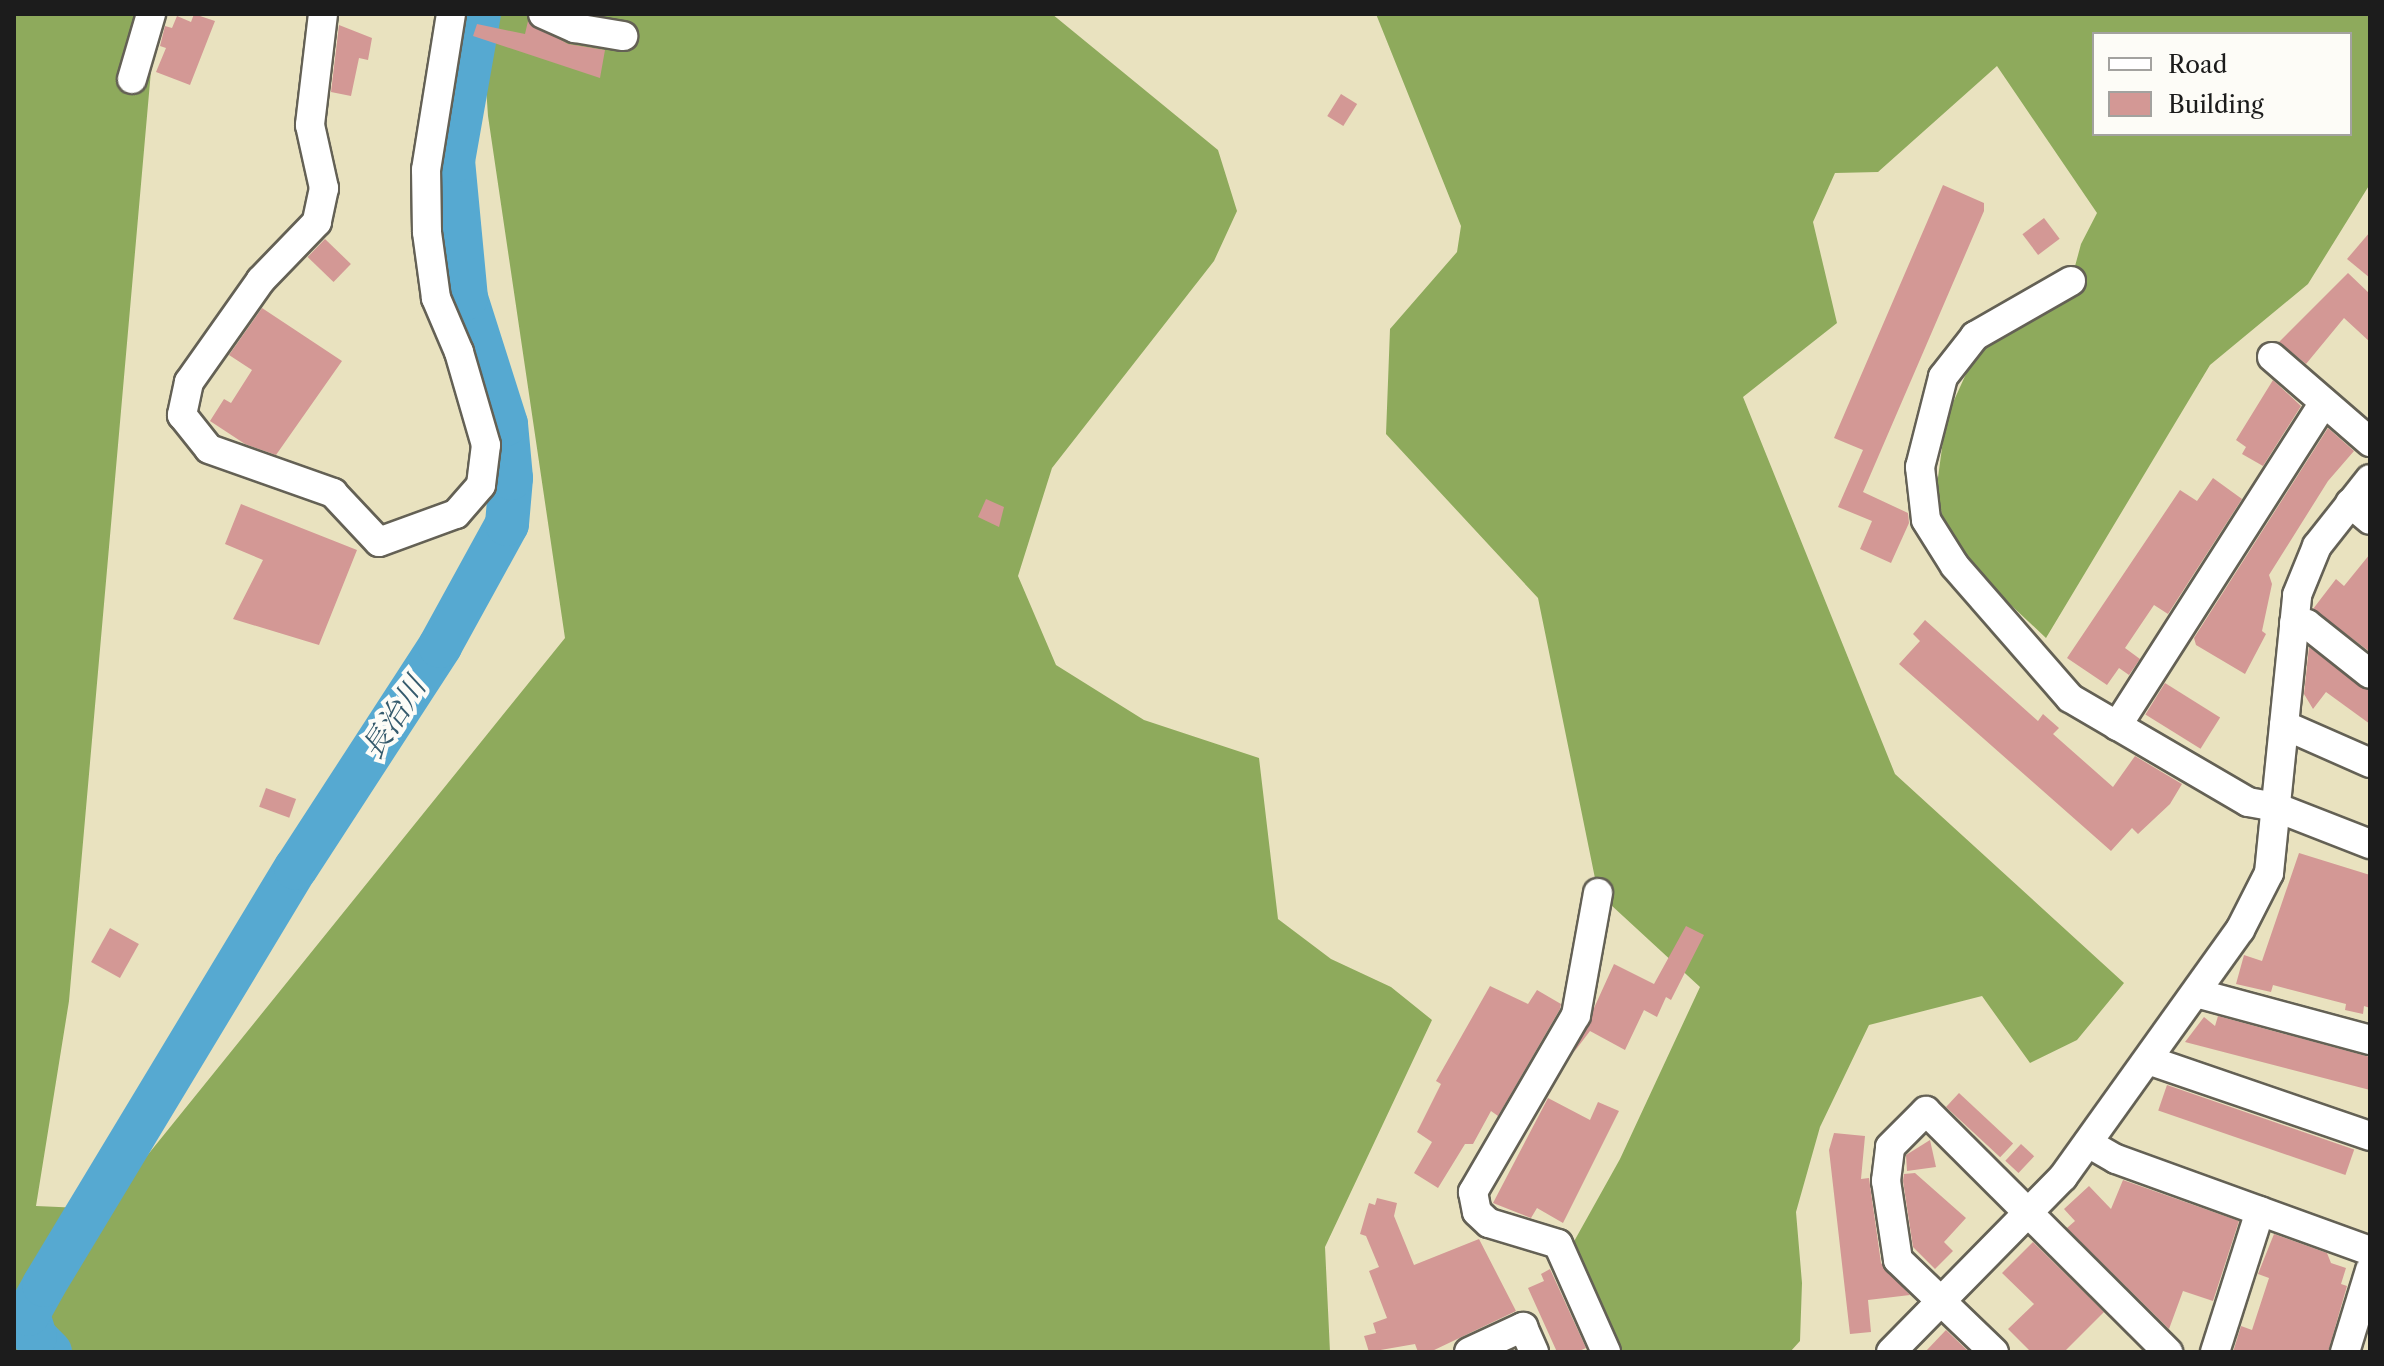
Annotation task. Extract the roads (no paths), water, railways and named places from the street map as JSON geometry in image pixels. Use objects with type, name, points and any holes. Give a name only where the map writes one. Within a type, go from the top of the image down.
[{"type":"street","points":[[132,79],[151,14]]},
{"type":"street","points":[[323,14],[310,125],[324,188],[317,222],[261,280],[189,382],[182,415],[209,449],[333,493],[379,542],[456,514],[481,485],[486,445],[459,352],[436,298],[427,232],[426,170],[451,14]]},
{"type":"street","points":[[543,14],[575,28],[623,36]]},
{"type":"street","points":[[2071,281],[1975,336],[1943,377],[1920,467],[1926,520],[1955,566],[2070,698],[2248,802],[2275,807],[2370,844]]},
{"type":"street","points":[[2272,357],[2370,442]]},
{"type":"street","points":[[2117,726],[2324,402]]},
{"type":"street","points":[[1891,1352],[2030,1211],[2088,1143],[2240,930],[2269,873],[2297,595],[2317,546],[2360,512],[2370,479]]},
{"type":"street","points":[[2294,623],[2307,624],[2370,674]]},
{"type":"street","points":[[2284,725],[2370,763]]},
{"type":"street","points":[[1598,893],[1576,1015],[1473,1192],[1477,1212],[1489,1223],[1558,1244],[1606,1352]]},
{"type":"street","points":[[2196,993],[2370,1040]]},
{"type":"street","points":[[2148,1060],[2370,1136]]},
{"type":"street","points":[[1994,1352],[1898,1260],[1886,1181],[1890,1147],[1926,1111],[2030,1211],[2168,1352]]},
{"type":"street","points":[[2088,1143],[2116,1159],[2370,1251]]},
{"type":"street","points":[[2215,1352],[2260,1211]]},
{"type":"street","points":[[2345,1352],[2370,1270]]},
{"type":"street","points":[[1469,1352],[1523,1327],[1534,1352]]},
{"type":"waterway","name":"長治川","points":[[50,1352],[35,1337],[28,1314],[44,1285],[296,868],[440,646],[507,524],[511,478],[506,424],[466,298],[453,161],[479,14]]}]
